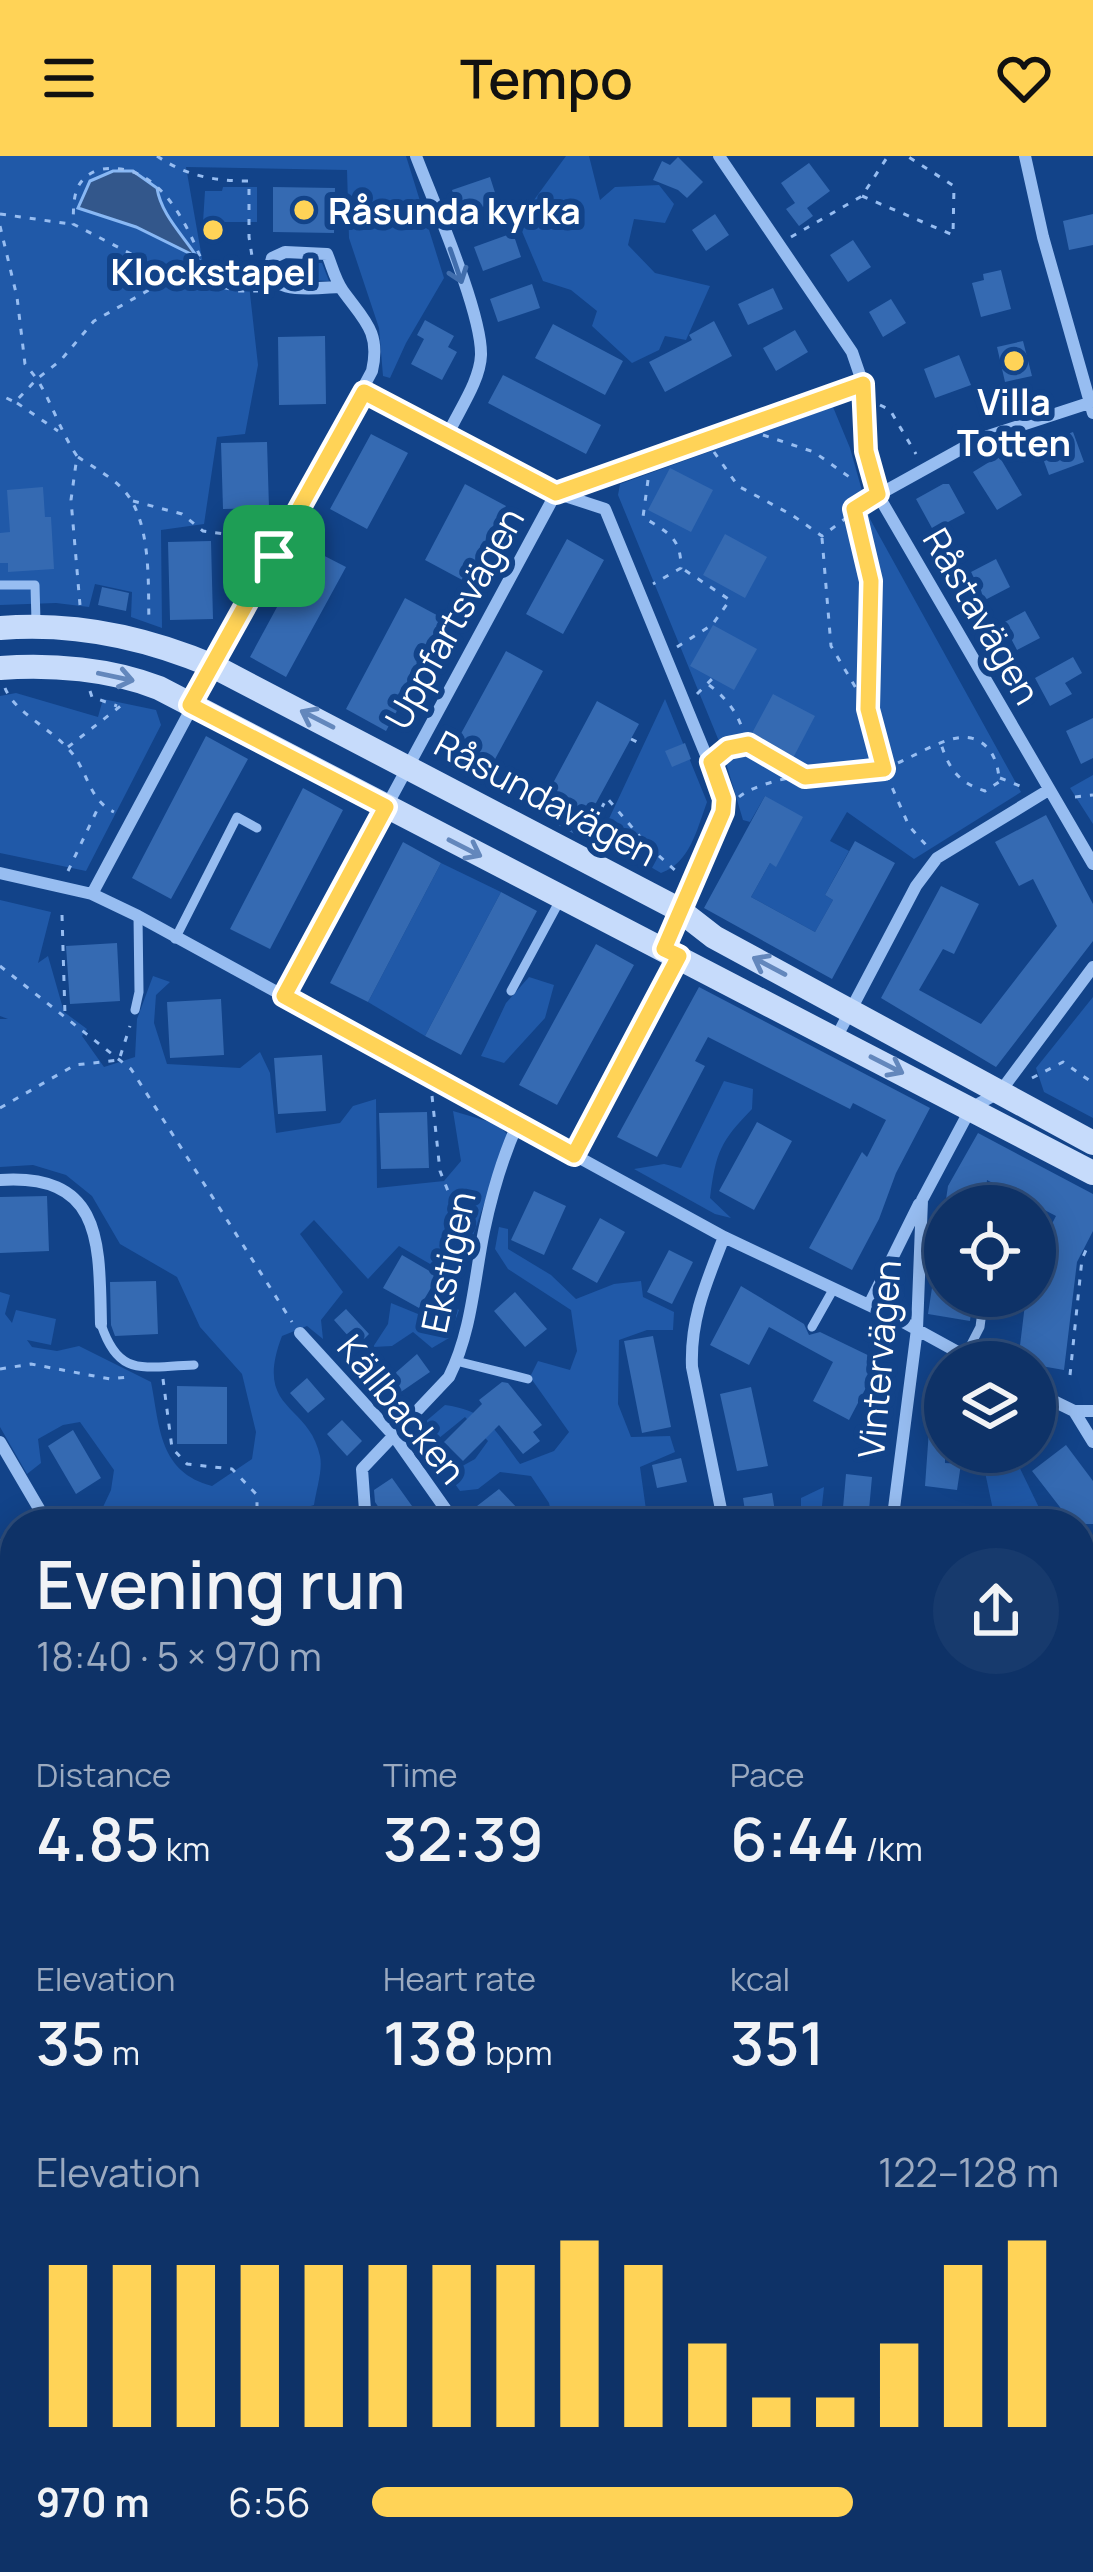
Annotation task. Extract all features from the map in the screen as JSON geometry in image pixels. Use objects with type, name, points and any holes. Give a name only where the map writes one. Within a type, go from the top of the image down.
[{"type":"street","points":[[416,156],[458,269],[481,354],[448,434]]},
{"type":"street","name":"Råstavägen","points":[[719,156],[852,352],[863,384],[866,451],[878,494],[1093,864]]},
{"type":"street","points":[[878,494],[979,440],[1091,408],[1042,237],[1025,156]]},
{"type":"street","points":[[92,894],[190,705],[364,392],[376,351],[361,311],[340,287],[327,254],[285,252],[272,258],[269,273],[274,282],[300,288],[340,287]]},
{"type":"street","name":"Uppfartsvägen","points":[[284,996],[556,493],[863,384]]},
{"type":"street","points":[[364,392],[556,493],[605,509],[724,799],[723,812],[678,909],[671,952],[574,1155]]},
{"type":"street","name":"Råsundavägen","points":[[0,628],[140,639],[213,666],[678,909],[714,937],[1093,1143]]},
{"type":"street","points":[[2,677],[36,666],[149,684],[1093,1173]]},
{"type":"street","points":[[836,1038],[916,886],[937,858],[1047,791]]},
{"type":"street","points":[[0,873],[92,894],[138,916],[724,1237],[936,1341]]},
{"type":"street","points":[[971,1108],[1000,1092],[1093,967]]},
{"type":"street","name":"Vintervägen","points":[[869,1305],[971,1108]]},
{"type":"street","name":"Ekstigen","points":[[365,1509],[362,1469],[449,1376],[456,1361],[470,1321],[484,1229],[502,1159],[518,1123]]},
{"type":"street","points":[[0,1180],[45,1183],[67,1191],[87,1210],[99,1272],[101,1324]]},
{"type":"street","name":"Vintervägen","points":[[894,1509],[916,1330],[922,1200]]},
{"type":"street","points":[[721,1509],[691,1340],[694,1313],[724,1237]]},
{"type":"street","name":"Källbacken","points":[[299,1333],[394,1436],[445,1509]]},
{"type":"street","points":[[1056,1402],[1074,1411],[1093,1412]]},
{"type":"street","points":[[1074,1411],[1093,1442]]},
{"type":"street","points":[[0,1442],[39,1509]]},
{"type":"lane","points":[[0,585],[35,585],[36,628]]},
{"type":"lane","points":[[175,939],[237,817],[257,828]]},
{"type":"lane","points":[[511,992],[562,897]]},
{"type":"lane","points":[[135,1010],[138,916]]},
{"type":"lane","points":[[812,1327],[834,1288]]},
{"type":"lane","points":[[101,1324],[112,1354],[138,1366],[194,1365]]},
{"type":"lane","points":[[456,1361],[528,1379]]},
{"type":"path","points":[[157,156],[177,169],[214,181],[249,181],[249,237]]},
{"type":"path","points":[[779,244],[862,196],[888,156]]},
{"type":"path","points":[[862,196],[953,235],[954,186],[907,156]]},
{"type":"path","points":[[73,224],[75,189],[85,176],[118,164],[140,171],[162,187],[179,211],[211,284]]},
{"type":"path","points":[[0,214],[73,224],[174,276],[265,291],[274,282]]},
{"type":"path","points":[[0,226],[17,297],[25,364],[57,412],[62,434]]},
{"type":"path","points":[[15,402],[61,361],[94,322],[174,276]]},
{"type":"path","points":[[0,395],[62,434],[77,456],[132,500],[182,514],[203,531],[240,536],[274,556]]},
{"type":"path","points":[[880,405],[890,410],[918,461]]},
{"type":"path","points":[[756,433],[814,452],[848,479],[859,482]]},
{"type":"path","points":[[712,450],[738,485],[822,536],[831,646],[868,709],[884,769],[909,826],[937,858]]},
{"type":"path","points":[[77,456],[71,500],[80,611]]},
{"type":"path","points":[[647,475],[650,484],[642,518],[670,535],[681,549],[681,568]]},
{"type":"path","points":[[822,536],[878,494]]},
{"type":"path","points":[[132,500],[148,558],[149,623]]},
{"type":"path","points":[[854,509],[871,581],[868,709]]},
{"type":"path","points":[[640,590],[681,568]]},
{"type":"path","points":[[676,648],[712,626],[730,600],[681,568]]},
{"type":"path","points":[[2,677],[10,703],[48,728],[67,748],[99,805],[130,819]]},
{"type":"path","points":[[699,693],[711,682],[741,724],[743,745]]},
{"type":"path","points":[[89,690],[92,697],[119,707]]},
{"type":"path","points":[[67,748],[130,699]]},
{"type":"path","points":[[742,794],[760,785],[805,777],[884,769],[941,744],[966,736],[990,749],[999,768],[993,788],[970,787],[955,775],[941,744]]},
{"type":"path","points":[[711,762],[728,748],[748,744],[805,777]]},
{"type":"path","points":[[999,778],[1026,788]]},
{"type":"path","points":[[1078,796],[1093,795]]},
{"type":"path","points":[[583,842],[607,798],[679,874]]},
{"type":"path","points":[[68,871],[99,805]]},
{"type":"path","points":[[62,915],[65,1017]]},
{"type":"path","points":[[0,966],[131,1069],[299,1333]]},
{"type":"path","points":[[119,1060],[135,1010]]},
{"type":"path","points":[[0,1108],[75,1065],[119,1060]]},
{"type":"path","points":[[1032,1078],[1063,1062],[1093,1082]]},
{"type":"path","points":[[432,1090],[440,1171],[472,1249]]},
{"type":"path","points":[[1070,1375],[1082,1259],[1087,1248],[1093,1249]]},
{"type":"path","points":[[0,1369],[31,1364],[125,1379],[138,1366]]},
{"type":"path","points":[[163,1366],[172,1448],[187,1464],[232,1469],[257,1495],[257,1509]]},
{"type":"shaded area","points":[[0,156],[406,156],[444,278],[390,378],[383,376],[379,328],[349,238],[347,170],[186,167],[203,264],[248,276],[258,365],[245,434],[217,437],[204,524],[161,530],[162,628],[131,617],[132,592],[95,584],[89,607],[0,605]]},
{"type":"shaded area","points":[[566,156],[589,156],[600,200],[615,187],[659,185],[674,204],[665,223],[634,219],[628,245],[655,273],[710,286],[686,340],[665,336],[659,350],[632,363],[592,326],[597,311],[571,290],[543,281],[518,222]]},
{"type":"shaded area","points":[[113,171],[133,171],[157,188],[167,215],[197,257],[136,227],[78,208],[90,181]]},
{"type":"shaded area","points":[[223,187],[257,187],[257,222],[225,222],[224,238],[202,238],[205,191],[222,191]]},
{"type":"shaded area","points":[[288,262],[322,263],[329,281],[287,279],[281,268]]},
{"type":"shaded area","points":[[833,407],[870,519],[1021,792],[914,859],[847,812],[830,841],[849,851],[825,895],[833,900],[815,932],[751,897],[770,863],[776,866],[765,796],[750,822],[743,820],[721,746],[618,495],[620,484]]},
{"type":"shaded area","points":[[16,693],[98,717],[103,699],[156,710],[161,725],[86,871],[0,853],[0,696]]},
{"type":"shaded area","points":[[665,699],[707,802],[686,853],[661,873],[600,838]]},
{"type":"shaded area","points":[[1093,775],[1093,824],[1070,788]]},
{"type":"shaded area","points":[[441,863],[501,892],[425,1036],[368,1002]]},
{"type":"shaded area","points":[[0,900],[51,912],[38,963],[48,956],[64,1012],[87,1029],[82,1036],[104,1067],[135,1057],[137,1019],[153,976],[170,982],[156,995],[154,1023],[167,1064],[240,1068],[260,1052],[270,1073],[276,1133],[340,1123],[353,1106],[376,1099],[377,1188],[444,1181],[461,1161],[453,1111],[497,1124],[508,1135],[461,1270],[444,1272],[399,1246],[368,1279],[314,1220],[300,1234],[343,1292],[321,1320],[323,1339],[307,1326],[282,1336],[275,1361],[278,1393],[314,1438],[321,1462],[314,1505],[301,1509],[102,1509],[114,1470],[80,1422],[38,1439],[41,1463],[27,1474],[0,1427],[0,1292],[10,1295],[5,1314],[12,1323],[16,1310],[56,1319],[51,1345],[27,1340],[32,1347],[57,1351],[79,1346],[151,1382],[165,1446],[181,1470],[195,1479],[212,1486],[252,1459],[256,1432],[242,1374],[200,1327],[177,1277],[120,1244],[92,1196],[66,1175],[33,1165],[0,1167],[0,1019],[8,1019],[0,1016]]},
{"type":"shaded area","points":[[529,977],[554,985],[545,1018],[504,1063],[481,1056],[506,1003]]},
{"type":"shaded area","points":[[1093,997],[1093,1118],[1044,1092],[1036,1068]]},
{"type":"shaded area","points":[[724,1081],[753,1089],[752,1109],[721,1149],[712,1182],[710,1198],[731,1218],[715,1214],[634,1169],[664,1164],[681,1168]]},
{"type":"shaded area","points":[[499,1227],[508,1229],[508,1249],[551,1275],[576,1299],[614,1284],[641,1281],[643,1297],[674,1312],[673,1330],[647,1330],[619,1340],[618,1404],[631,1437],[670,1436],[675,1452],[640,1467],[646,1509],[550,1509],[531,1476],[500,1472],[478,1489],[460,1491],[448,1474],[475,1459],[488,1441],[465,1417],[433,1443],[418,1447],[411,1434],[445,1405],[472,1412],[490,1424],[520,1464],[554,1451],[569,1432],[530,1377],[538,1361],[570,1370],[577,1351],[571,1310],[508,1269],[495,1249]]},
{"type":"shaded area","points":[[443,1300],[459,1310],[449,1338],[432,1348],[413,1332],[392,1346],[373,1347],[388,1324],[391,1303],[418,1314]]},
{"type":"shaded area","points":[[985,1473],[1022,1473],[1040,1509],[993,1509]]},
{"type":"shaded area","points":[[824,1487],[822,1509],[801,1509],[801,1498]]},
{"type":"building","points":[[678,157],[703,182],[687,198],[653,180],[662,161],[670,165]]},
{"type":"building","points":[[809,163],[830,191],[807,208],[813,216],[799,226],[786,209],[795,203],[781,183]]},
{"type":"building","points":[[490,177],[498,202],[460,214],[452,190]]},
{"type":"building","name":"Råsunda kyrka","points":[[273,187],[335,188],[334,233],[273,232]]},
{"type":"building","points":[[715,214],[729,235],[706,251],[692,230]]},
{"type":"building","points":[[1093,214],[1093,245],[1069,250],[1063,221]]},
{"type":"building","points":[[513,233],[521,257],[483,271],[474,247]]},
{"type":"building","points":[[853,240],[871,267],[848,282],[830,255]]},
{"type":"building","points":[[1001,270],[1011,309],[981,317],[972,283],[984,280],[983,274]]},
{"type":"building","points":[[532,284],[540,308],[498,322],[490,299]]},
{"type":"building","points":[[773,288],[783,309],[748,325],[738,304]]},
{"type":"building","points":[[891,299],[906,323],[883,337],[869,312]]},
{"type":"building","points":[[425,320],[454,336],[448,347],[457,352],[442,380],[411,364],[424,339],[417,335]]},
{"type":"building","points":[[714,321],[732,356],[665,392],[649,362],[692,340],[689,335]]},
{"type":"building","points":[[553,324],[623,361],[605,395],[535,358]]},
{"type":"building","points":[[795,330],[808,352],[776,371],[763,348]]},
{"type":"building","points":[[325,336],[326,404],[279,405],[278,337]]},
{"type":"building","name":"Villa Totten","points":[[1023,341],[1032,376],[1005,382],[997,347]]},
{"type":"building","points":[[959,355],[971,385],[935,398],[924,369]]},
{"type":"building","points":[[503,375],[601,425],[586,454],[488,403]]},
{"type":"building","points":[[1073,432],[1084,462],[1049,475],[1038,445]]},
{"type":"building","points":[[371,434],[408,453],[367,529],[330,509]]},
{"type":"building","points":[[267,442],[269,508],[223,509],[221,443]]},
{"type":"building","points":[[999,456],[1022,495],[997,510],[973,472]]},
{"type":"building","points":[[670,468],[713,490],[691,532],[648,510]]},
{"type":"building","points":[[465,484],[506,506],[466,582],[425,560]]},
{"type":"building","points":[[949,484],[965,513],[933,530],[916,499]]},
{"type":"building","points":[[43,487],[45,517],[51,517],[54,569],[8,572],[8,563],[0,563],[0,533],[10,532],[7,490]]},
{"type":"building","points":[[725,534],[767,557],[745,598],[703,575]]},
{"type":"building","points":[[567,539],[604,560],[563,634],[526,614]]},
{"type":"building","points":[[211,541],[213,619],[170,620],[168,542]]},
{"type":"building","points":[[309,548],[346,567],[286,677],[250,657]]},
{"type":"building","points":[[996,559],[1010,587],[985,600],[971,572]]},
{"type":"building","points":[[102,587],[129,593],[126,611],[98,605]]},
{"type":"building","points":[[405,598],[446,620],[386,731],[346,709]]},
{"type":"building","points":[[1025,611],[1040,638],[1017,650],[1003,623]]},
{"type":"building","points":[[713,625],[757,649],[734,690],[690,666]]},
{"type":"building","points":[[506,651],[543,671],[482,783],[445,763]]},
{"type":"building","points":[[1073,657],[1082,673],[1065,683],[1072,694],[1050,706],[1035,678]]},
{"type":"building","points":[[773,694],[815,716],[793,758],[751,735]]},
{"type":"building","points":[[597,701],[639,724],[578,836],[537,813]]},
{"type":"building","points":[[1093,718],[1093,758],[1081,764],[1066,731]]},
{"type":"building","points":[[206,736],[248,759],[171,899],[132,878]]},
{"type":"building","points":[[685,743],[691,759],[672,767],[665,751]]},
{"type":"building","points":[[303,788],[343,810],[270,949],[230,929]]},
{"type":"building","points":[[765,796],[803,817],[776,867],[770,863],[751,897],[815,932],[833,900],[825,895],[855,841],[895,863],[832,979],[704,908]]},
{"type":"building","points":[[1046,815],[1093,904],[1093,941],[996,1067],[881,998],[941,886],[979,904],[954,954],[943,949],[919,990],[981,1024],[1057,926],[1033,879],[1019,886],[995,842]]},
{"type":"building","points":[[403,842],[441,863],[368,1002],[330,983]]},
{"type":"building","points":[[501,892],[537,911],[461,1055],[425,1036]]},
{"type":"building","points":[[117,943],[120,1001],[70,1004],[66,946]]},
{"type":"building","points":[[596,944],[634,965],[557,1105],[519,1085]]},
{"type":"building","points":[[699,987],[930,1108],[852,1270],[809,1248],[862,1152],[867,1157],[886,1120],[853,1103],[850,1109],[708,1037],[695,1061],[705,1066],[657,1157],[617,1137]]},
{"type":"building","points":[[221,999],[224,1055],[170,1058],[167,1002]]},
{"type":"building","points":[[322,1055],[326,1111],[278,1114],[274,1058]]},
{"type":"building","points":[[427,1112],[429,1168],[381,1169],[379,1113]]},
{"type":"building","points":[[757,1122],[792,1141],[754,1210],[719,1191]]},
{"type":"building","points":[[978,1133],[1093,1194],[1093,1231],[1077,1262],[1064,1370],[1056,1369],[1056,1341],[1021,1341],[1023,1317],[1056,1317],[1056,1185],[997,1185],[987,1180],[986,1185],[949,1185]]},
{"type":"building","points":[[534,1191],[566,1206],[544,1255],[511,1240]]},
{"type":"building","points":[[47,1196],[49,1251],[0,1253],[0,1197]]},
{"type":"building","points":[[600,1218],[625,1232],[597,1283],[572,1269]]},
{"type":"building","points":[[669,1250],[693,1262],[672,1304],[647,1292]]},
{"type":"building","points":[[402,1255],[438,1276],[419,1308],[383,1288]]},
{"type":"building","points":[[156,1281],[158,1334],[115,1336],[110,1282]]},
{"type":"building","points":[[741,1286],[804,1324],[809,1335],[820,1332],[880,1361],[849,1420],[813,1401],[833,1362],[769,1327],[749,1365],[710,1345]]},
{"type":"building","points":[[515,1292],[547,1329],[525,1347],[494,1311]]},
{"type":"building","points":[[346,1309],[369,1334],[357,1346],[334,1320]]},
{"type":"building","points":[[653,1336],[671,1427],[642,1433],[624,1341]]},
{"type":"building","points":[[417,1354],[430,1372],[395,1396],[385,1382]]},
{"type":"building","points":[[307,1378],[325,1399],[308,1413],[290,1393]]},
{"type":"building","points":[[502,1382],[508,1383],[542,1425],[533,1432],[540,1441],[523,1454],[499,1425],[463,1461],[444,1442],[482,1404],[479,1400]]},
{"type":"building","points":[[177,1386],[227,1387],[227,1444],[177,1444]]},
{"type":"building","points":[[751,1387],[768,1466],[737,1471],[720,1394]]},
{"type":"building","points":[[342,1420],[362,1441],[347,1456],[327,1434]]},
{"type":"building","points":[[73,1430],[101,1478],[76,1494],[48,1446]]},
{"type":"building","points":[[1066,1445],[1093,1481],[1093,1509],[1061,1509],[1034,1473],[1056,1473],[1056,1453]]},
{"type":"building","points":[[681,1458],[687,1482],[657,1488],[652,1465]]},
{"type":"building","points":[[926,1473],[960,1473],[957,1490],[925,1486]]},
{"type":"building","points":[[846,1474],[872,1477],[869,1509],[843,1509]]},
{"type":"building","points":[[392,1478],[414,1509],[380,1509],[374,1490]]},
{"type":"building","points":[[499,1489],[518,1509],[473,1509]]},
{"type":"building","points":[[772,1493],[775,1509],[745,1509],[743,1498]]},
{"type":"place","name":"Råsunda kyrka","points":[[304,210]]},
{"type":"place","name":"Klockstapel","points":[[213,230]]},
{"type":"place","name":"Villa Totten","points":[[1014,361]]},
{"type":"route","points":[[863,384],[866,451],[878,494],[854,509],[871,581],[868,709],[884,769],[805,777],[748,744],[728,748],[711,762],[724,799],[723,812],[664,949],[679,956],[574,1155],[284,996],[386,807],[190,705],[274,556],[364,392],[556,493],[863,384]]}]
